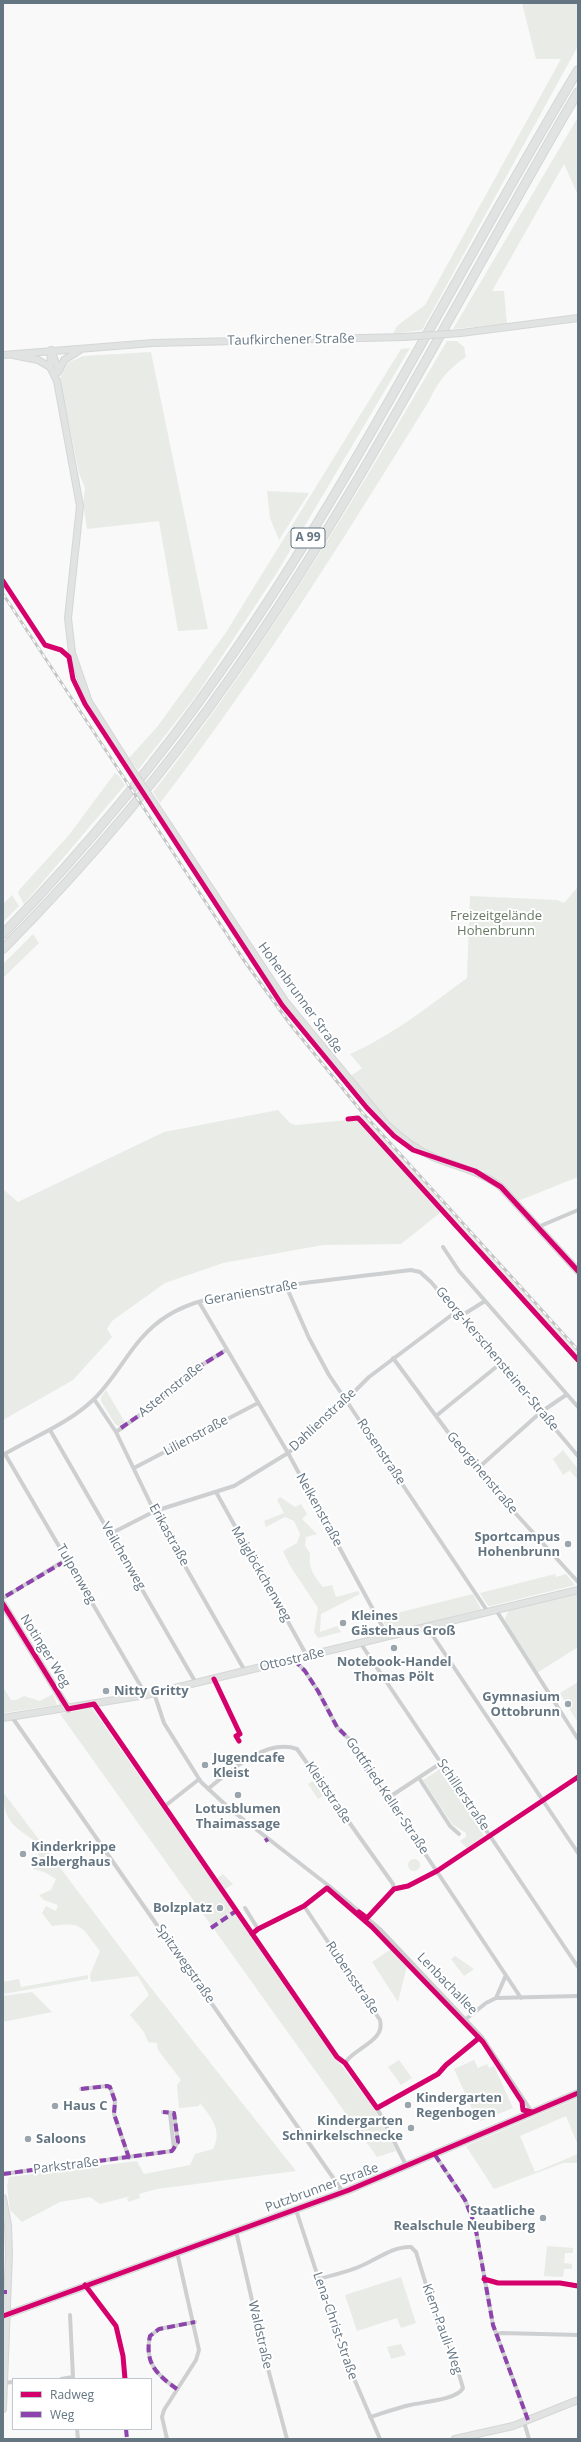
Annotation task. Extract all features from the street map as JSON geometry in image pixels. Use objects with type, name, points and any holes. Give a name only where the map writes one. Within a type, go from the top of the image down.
[{"type":"highway","name":"A 99","points":[[3,934],[93,836],[135,787],[225,666],[314,528],[578,70]]},
{"type":"highway","name":"A 99","points":[[3,949],[101,844],[182,743],[243,659],[305,564],[393,418],[578,92]]},
{"type":"street","name":"Taufkirchener Straße","points":[[6,354],[161,343],[404,337],[461,333],[578,318]]},
{"type":"street","points":[[58,372],[64,360],[84,348]]},
{"type":"street","points":[[6,354],[38,360],[50,368],[52,350]]},
{"type":"street","name":"Hohenbrunner Straße","points":[[52,350],[55,356],[58,372],[57,381],[80,506],[68,618],[72,653],[89,702],[130,767],[285,1001],[330,1058],[387,1125],[405,1141],[428,1155],[475,1171],[501,1187],[578,1271]]},
{"type":"street","name":"Hohenbrunner Straße","points":[[50,368],[57,381]]},
{"type":"street","points":[[538,1227],[578,1210]]},
{"type":"street","points":[[443,1247],[450,1260],[578,1408]]},
{"type":"street","name":"Geranienstraße","points":[[4,1454],[50,1430],[76,1414],[94,1399],[128,1353],[153,1326],[177,1310],[199,1302],[286,1286],[410,1270]]},
{"type":"street","name":"Georg-Kerschensteiner-Straße","points":[[410,1270],[425,1275],[501,1363],[578,1456]]},
{"type":"street","name":"Rosenstraße","points":[[286,1286],[310,1340],[346,1400],[488,1612]]},
{"type":"street","points":[[461,1316],[485,1301]]},
{"type":"street","name":"Nelkenstraße","points":[[199,1302],[288,1453],[388,1637]]},
{"type":"street","name":"Dahlienstraße","points":[[110,1534],[154,1511],[216,1492],[244,1481],[288,1453],[317,1429],[346,1400],[393,1358],[457,1311]]},
{"type":"street","name":"Asternstraße","points":[[116,1432],[144,1412],[192,1371],[226,1350]]},
{"type":"street","name":"Georginenstraße","points":[[393,1358],[476,1470],[578,1582]]},
{"type":"street","points":[[436,1416],[501,1363]]},
{"type":"street","points":[[476,1470],[541,1412],[566,1395]]},
{"type":"street","name":"Erikastraße","points":[[94,1399],[116,1432],[154,1511],[245,1671]]},
{"type":"street","name":"Lilienstraße","points":[[134,1468],[258,1402]]},
{"type":"street","name":"Veilchenweg","points":[[50,1430],[196,1683]]},
{"type":"street","name":"Tulpenweg","points":[[4,1454],[146,1695]]},
{"type":"street","name":"Maiglöckchenweg","points":[[216,1492],[308,1657]]},
{"type":"street","points":[[3,1598],[67,1559]]},
{"type":"street","name":"Ottostraße","points":[[3,1718],[68,1709],[146,1695],[308,1657],[578,1590]]},
{"type":"street","name":"Notinger Weg","points":[[3,1604],[68,1709]]},
{"type":"street","points":[[496,1610],[578,1739]]},
{"type":"street","points":[[428,1627],[578,1853]]},
{"type":"street","name":"Schillerstraße","points":[[361,1644],[578,1966]]},
{"type":"street","name":"Gottfried-Keller-Straße","points":[[294,1660],[305,1670],[337,1726],[357,1747],[365,1768],[388,1798],[520,1998]]},
{"type":"street","name":"Lenbachallee","points":[[154,1693],[166,1727],[198,1780],[230,1809],[329,1886],[367,1918],[481,2036],[532,2112]]},
{"type":"street","name":"Spitzwegstraße","points":[[12,1717],[343,2192]]},
{"type":"street","name":"Kleiststraße","points":[[208,1789],[234,1770],[267,1750],[284,1746],[297,1749],[393,1884],[394,1889]]},
{"type":"street","points":[[388,1798],[442,1763]]},
{"type":"street","points":[[419,1778],[450,1826],[459,1834]]},
{"type":"street","points":[[165,1806],[198,1780]]},
{"type":"street","points":[[245,1908],[258,1929],[304,1906],[329,1886]]},
{"type":"street","points":[[367,1918],[394,1889],[405,1886]]},
{"type":"street","name":"Rubensstraße","points":[[304,1906],[381,2022],[380,2029],[376,2036],[345,2063],[377,2108],[407,2167]]},
{"type":"street","points":[[496,1998],[506,1975]]},
{"type":"street","points":[[466,2019],[486,2003],[496,1998],[578,1996]]},
{"type":"street","points":[[442,2068],[481,2036]]},
{"type":"street","points":[[81,2089],[107,2086],[110,2087],[115,2101],[114,2114],[129,2158]]},
{"type":"street","name":"Putzbrunner Straße","points":[[5,2315],[343,2192],[407,2167],[578,2093]]},
{"type":"street","name":"Parkstraße","points":[[3,2174],[172,2151],[174,2149],[170,2114],[163,2112]]},
{"type":"street","points":[[435,2155],[464,2200],[475,2225],[487,2300],[496,2334],[526,2421],[529,2439]]},
{"type":"street","points":[[3,2198],[9,2242],[5,2292],[3,2409]]},
{"type":"street","name":"Lena-Christ-Straße","points":[[296,2210],[343,2353],[380,2439]]},
{"type":"street","name":"Waldstraße","points":[[236,2231],[266,2365],[287,2439]]},
{"type":"street","name":"Kiem-Pauli-Weg","points":[[319,2279],[361,2266],[371,2260],[404,2248],[411,2247],[416,2252],[440,2330],[452,2351],[463,2388],[459,2393],[425,2404],[410,2405],[370,2417]]},
{"type":"street","points":[[167,2439],[163,2413],[199,2353],[199,2342],[195,2322],[177,2252]]},
{"type":"street","points":[[70,2315],[75,2378]]},
{"type":"street","points":[[177,2389],[158,2376],[154,2368],[149,2348],[150,2336],[159,2329],[195,2322]]},
{"type":"street","points":[[496,2334],[502,2332],[578,2335]]},
{"type":"street","points":[[455,2439],[470,2437],[526,2421],[578,2400]]},
{"type":"green space","points":[[522,3],[578,3],[578,46],[422,330],[393,334],[397,326],[425,305],[561,59],[536,59]]},
{"type":"green space","points":[[578,117],[578,195],[564,164],[492,291],[504,291],[507,324],[453,329]]},
{"type":"green space","points":[[447,341],[457,341],[464,347],[466,357],[454,366],[440,381],[365,504],[300,605],[232,705],[160,803],[153,792],[233,684],[308,572],[344,515]]},
{"type":"green space","points":[[410,348],[278,571],[196,696],[138,770],[129,758],[157,727],[225,634],[401,349]]},
{"type":"green space","points":[[151,352],[208,629],[178,631],[159,521],[87,529],[83,505],[85,488],[79,473],[60,380],[63,365],[83,356]]},
{"type":"green space","points":[[267,491],[309,493],[279,540],[270,518]]},
{"type":"green space","points":[[115,773],[125,785],[24,904],[18,893],[20,889],[69,835]]},
{"type":"green space","name":"Freizeitgelände Hohenbrunn","points":[[578,887],[578,1177],[518,1201],[502,1185],[483,1171],[432,1153],[400,1134],[349,1077],[362,1068],[350,1054],[396,1029],[467,978],[470,896],[557,900],[564,903]]},
{"type":"green space","points":[[12,895],[19,906],[3,922],[3,904]]},
{"type":"green space","points":[[33,934],[39,943],[3,978],[3,964]]},
{"type":"green space","points":[[278,1110],[290,1123],[296,1125],[358,1119],[441,1212],[401,1244],[323,1245],[223,1263],[165,1283],[112,1321],[107,1329],[112,1337],[73,1380],[3,1420],[3,1189],[18,1202],[164,1132]]},
{"type":"green space","points":[[361,1113],[578,1352],[578,1358],[358,1116]]},
{"type":"green space","points":[[106,1390],[126,1424],[120,1427],[115,1424],[101,1401],[101,1397]]},
{"type":"green space","points":[[563,1450],[578,1469],[578,1480],[570,1471],[573,1468],[563,1475],[553,1459]]},
{"type":"green space","points":[[280,1497],[295,1507],[301,1504],[307,1514],[302,1519],[317,1534],[306,1537],[305,1546],[310,1553],[312,1572],[323,1587],[332,1585],[336,1597],[358,1591],[360,1594],[321,1614],[320,1632],[337,1626],[341,1632],[318,1638],[314,1632],[318,1608],[289,1564],[283,1551],[297,1543],[300,1534],[294,1521],[285,1517],[266,1527],[264,1521],[284,1513],[277,1500]]},
{"type":"green space","points":[[555,1574],[556,1577],[566,1574],[575,1585],[491,1606],[488,1606],[480,1593]]},
{"type":"green space","points":[[473,1594],[481,1609],[394,1632],[387,1629],[381,1617]]},
{"type":"green space","points":[[578,1594],[578,1647],[537,1673],[506,1624],[505,1618],[509,1610]]},
{"type":"green space","points":[[578,1682],[578,1723],[560,1693]]},
{"type":"green space","points":[[3,1687],[11,1700],[16,1700],[24,1696],[40,1701],[53,1694],[57,1705],[3,1713]]},
{"type":"green space","points":[[92,1708],[339,2062],[376,2111],[396,2151],[377,2157],[60,1714]]},
{"type":"green space","points":[[440,1769],[484,1836],[467,1848],[460,1841],[466,1837],[466,1833],[452,1824],[423,1780]]},
{"type":"green space","points":[[313,1781],[323,1796],[318,1799],[308,1784]]},
{"type":"green space","points":[[3,1792],[144,1979],[296,2171],[157,2189],[139,2194],[140,2198],[128,2202],[127,2198],[131,2196],[100,2204],[90,2197],[60,2202],[22,2222],[10,2210],[7,2186],[9,2177],[137,2161],[144,2174],[190,2165],[195,2154],[213,2149],[217,2136],[212,2119],[200,2103],[199,2106],[179,2108],[177,2085],[181,2080],[158,2050],[157,2043],[148,2042],[144,2032],[130,2015],[149,1995],[138,1976],[91,1982],[90,1975],[100,1951],[81,1928],[70,1925],[52,1926],[42,1913],[46,1906],[56,1911],[58,1905],[44,1900],[39,1895],[51,1890],[56,1879],[44,1872],[33,1869],[39,1860],[37,1842],[12,1823],[5,1810]]},
{"type":"green space","points":[[412,1859],[416,1859],[420,1865],[416,1871],[412,1871],[408,1867],[408,1863]]},
{"type":"green space","points":[[223,1874],[233,1884],[223,1891],[215,1880]]},
{"type":"green space","points":[[391,1949],[407,1966],[398,2002],[372,1962]]},
{"type":"green space","points":[[455,1956],[474,1969],[464,1976],[451,1959]]},
{"type":"green space","points":[[88,1975],[88,1979],[3,1994],[3,1982],[19,1979],[21,1987]]},
{"type":"green space","points":[[32,1992],[52,2012],[3,2022],[3,1996]]},
{"type":"green space","points":[[399,2060],[412,2078],[401,2085],[388,2067]]},
{"type":"green space","points":[[474,2060],[478,2068],[487,2064],[489,2068],[494,2066],[513,2108],[478,2122],[454,2069]]},
{"type":"green space","points":[[578,2098],[578,2145],[566,2116],[520,2136],[535,2172],[578,2154],[577,2163],[563,2163],[494,2189],[466,2146]]},
{"type":"green space","points":[[547,2246],[573,2248],[573,2253],[565,2253],[564,2263],[572,2264],[572,2269],[564,2269],[563,2277],[544,2276]]},
{"type":"green space","points":[[401,2277],[416,2323],[401,2328],[397,2318],[357,2331],[345,2295]]},
{"type":"green space","points":[[401,2344],[406,2355],[391,2359],[387,2347]]},
{"type":"railway","points":[[3,594],[245,962],[290,1024],[361,1111],[578,1350]]},
{"type":"marked path","points":[[121,1428],[144,1412],[192,1371],[223,1352]]},
{"type":"marked path","points":[[6,1596],[62,1563]]},
{"type":"marked path","points":[[294,1660],[305,1671],[318,1691],[337,1727],[357,1747],[365,1768],[388,1798]]},
{"type":"marked path","points":[[211,1928],[236,1911]]},
{"type":"marked path","points":[[81,2089],[107,2086],[110,2087],[115,2101],[114,2114],[129,2158]]},
{"type":"marked path","points":[[3,2174],[172,2151],[178,2142],[174,2113],[163,2112]]},
{"type":"marked path","points":[[435,2155],[465,2200],[475,2225],[493,2325],[528,2420]]},
{"type":"marked path","points":[[177,2389],[164,2379],[154,2367],[149,2354],[150,2336],[159,2329],[195,2322]]},
{"type":"marked path","points":[[126,2430],[127,2439]]},
{"type":"cycle path","points":[[3,581],[45,645],[61,650],[69,657],[73,679],[85,704],[282,1005],[367,1108],[394,1136],[413,1150],[475,1171],[501,1187],[578,1271]]},
{"type":"cycle path","points":[[348,1119],[358,1118],[361,1121],[578,1360]]},
{"type":"cycle path","points":[[3,1604],[68,1709],[94,1704],[337,2057],[345,2063],[377,2108],[438,2074],[446,2065],[479,2038]]},
{"type":"cycle path","points":[[214,1679],[240,1734],[236,1736],[239,1741]]},
{"type":"cycle path","points":[[359,1912],[367,1918],[394,1889],[408,1886],[437,1871],[578,1777]]},
{"type":"cycle path","points":[[252,1934],[258,1929],[304,1906],[327,1888],[372,1927],[483,2042],[522,2102],[523,2110],[532,2112]]},
{"type":"cycle path","points":[[3,2316],[349,2190],[578,2093]]},
{"type":"cycle path","points":[[484,2279],[498,2283],[560,2283],[578,2286]]},
{"type":"cycle path","points":[[85,2285],[116,2326],[123,2356],[125,2378]]},
{"type":"place","name":"Sportcampus Hohenbrunn","points":[[568,1544]]},
{"type":"place","name":"Kleines Gästehaus Groß","points":[[343,1623]]},
{"type":"place","name":"Notebook-Handel Thomas Pölt","points":[[394,1648]]},
{"type":"place","name":"Nitty Gritty","points":[[106,1691]]},
{"type":"place","name":"Gymnasium Ottobrunn","points":[[568,1704]]},
{"type":"place","name":"Jugendcafe Kleist","points":[[205,1765]]},
{"type":"place","name":"Lotusblumen Thaimassage","points":[[238,1795]]},
{"type":"place","name":"Kinderkrippe Salberghaus","points":[[23,1854]]},
{"type":"place","name":"Bolzplatz","points":[[220,1908]]},
{"type":"place","name":"Kindergarten Regenbogen","points":[[408,2105]]},
{"type":"place","name":"Haus C","points":[[55,2106]]},
{"type":"place","name":"Kindergarten Schnirkelschnecke","points":[[411,2128]]},
{"type":"place","name":"Saloons","points":[[28,2139]]},
{"type":"place","name":"Staatliche Realschule Neubiberg","points":[[543,2218]]}]
